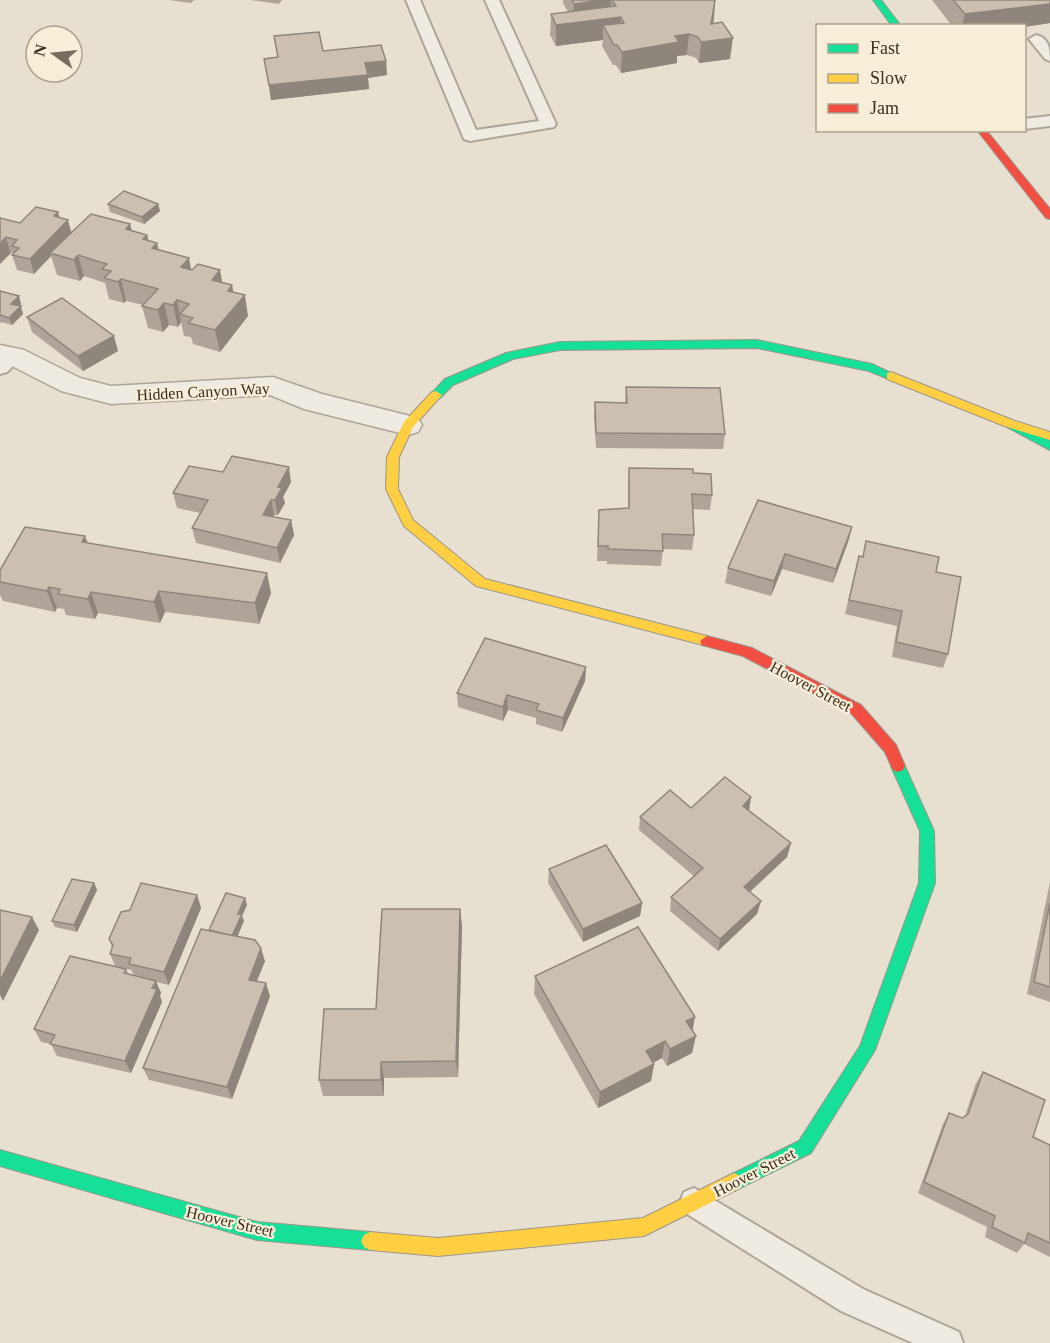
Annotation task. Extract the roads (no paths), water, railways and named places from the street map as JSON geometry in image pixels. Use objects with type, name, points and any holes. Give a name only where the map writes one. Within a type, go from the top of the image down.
[{"type":"street","points":[[877,0],[895,24]]},
{"type":"street","points":[[983,132],[1050,216]]},
{"type":"street","name":"Hoover Street","points":[[0,1158],[257,1231],[438,1247],[644,1227],[805,1147],[867,1050],[927,883],[927,831],[891,749],[856,709],[747,652],[481,584],[408,523],[392,489],[393,457],[408,426],[449,382],[510,356],[560,346],[757,344],[872,368],[1011,424],[1050,436]]},
{"type":"street","name":"Hidden Canyon Way","points":[[5,360],[71,384],[111,395],[273,386],[314,402],[408,426]]},
{"type":"street","points":[[1011,424],[1050,446]]},
{"type":"lane","points":[[413,0],[470,136],[548,124],[492,0]]},
{"type":"lane","points":[[1036,39],[1050,56]]},
{"type":"lane","points":[[1026,124],[1050,121]]},
{"type":"lane","points":[[694,1202],[852,1300],[948,1343]]}]
